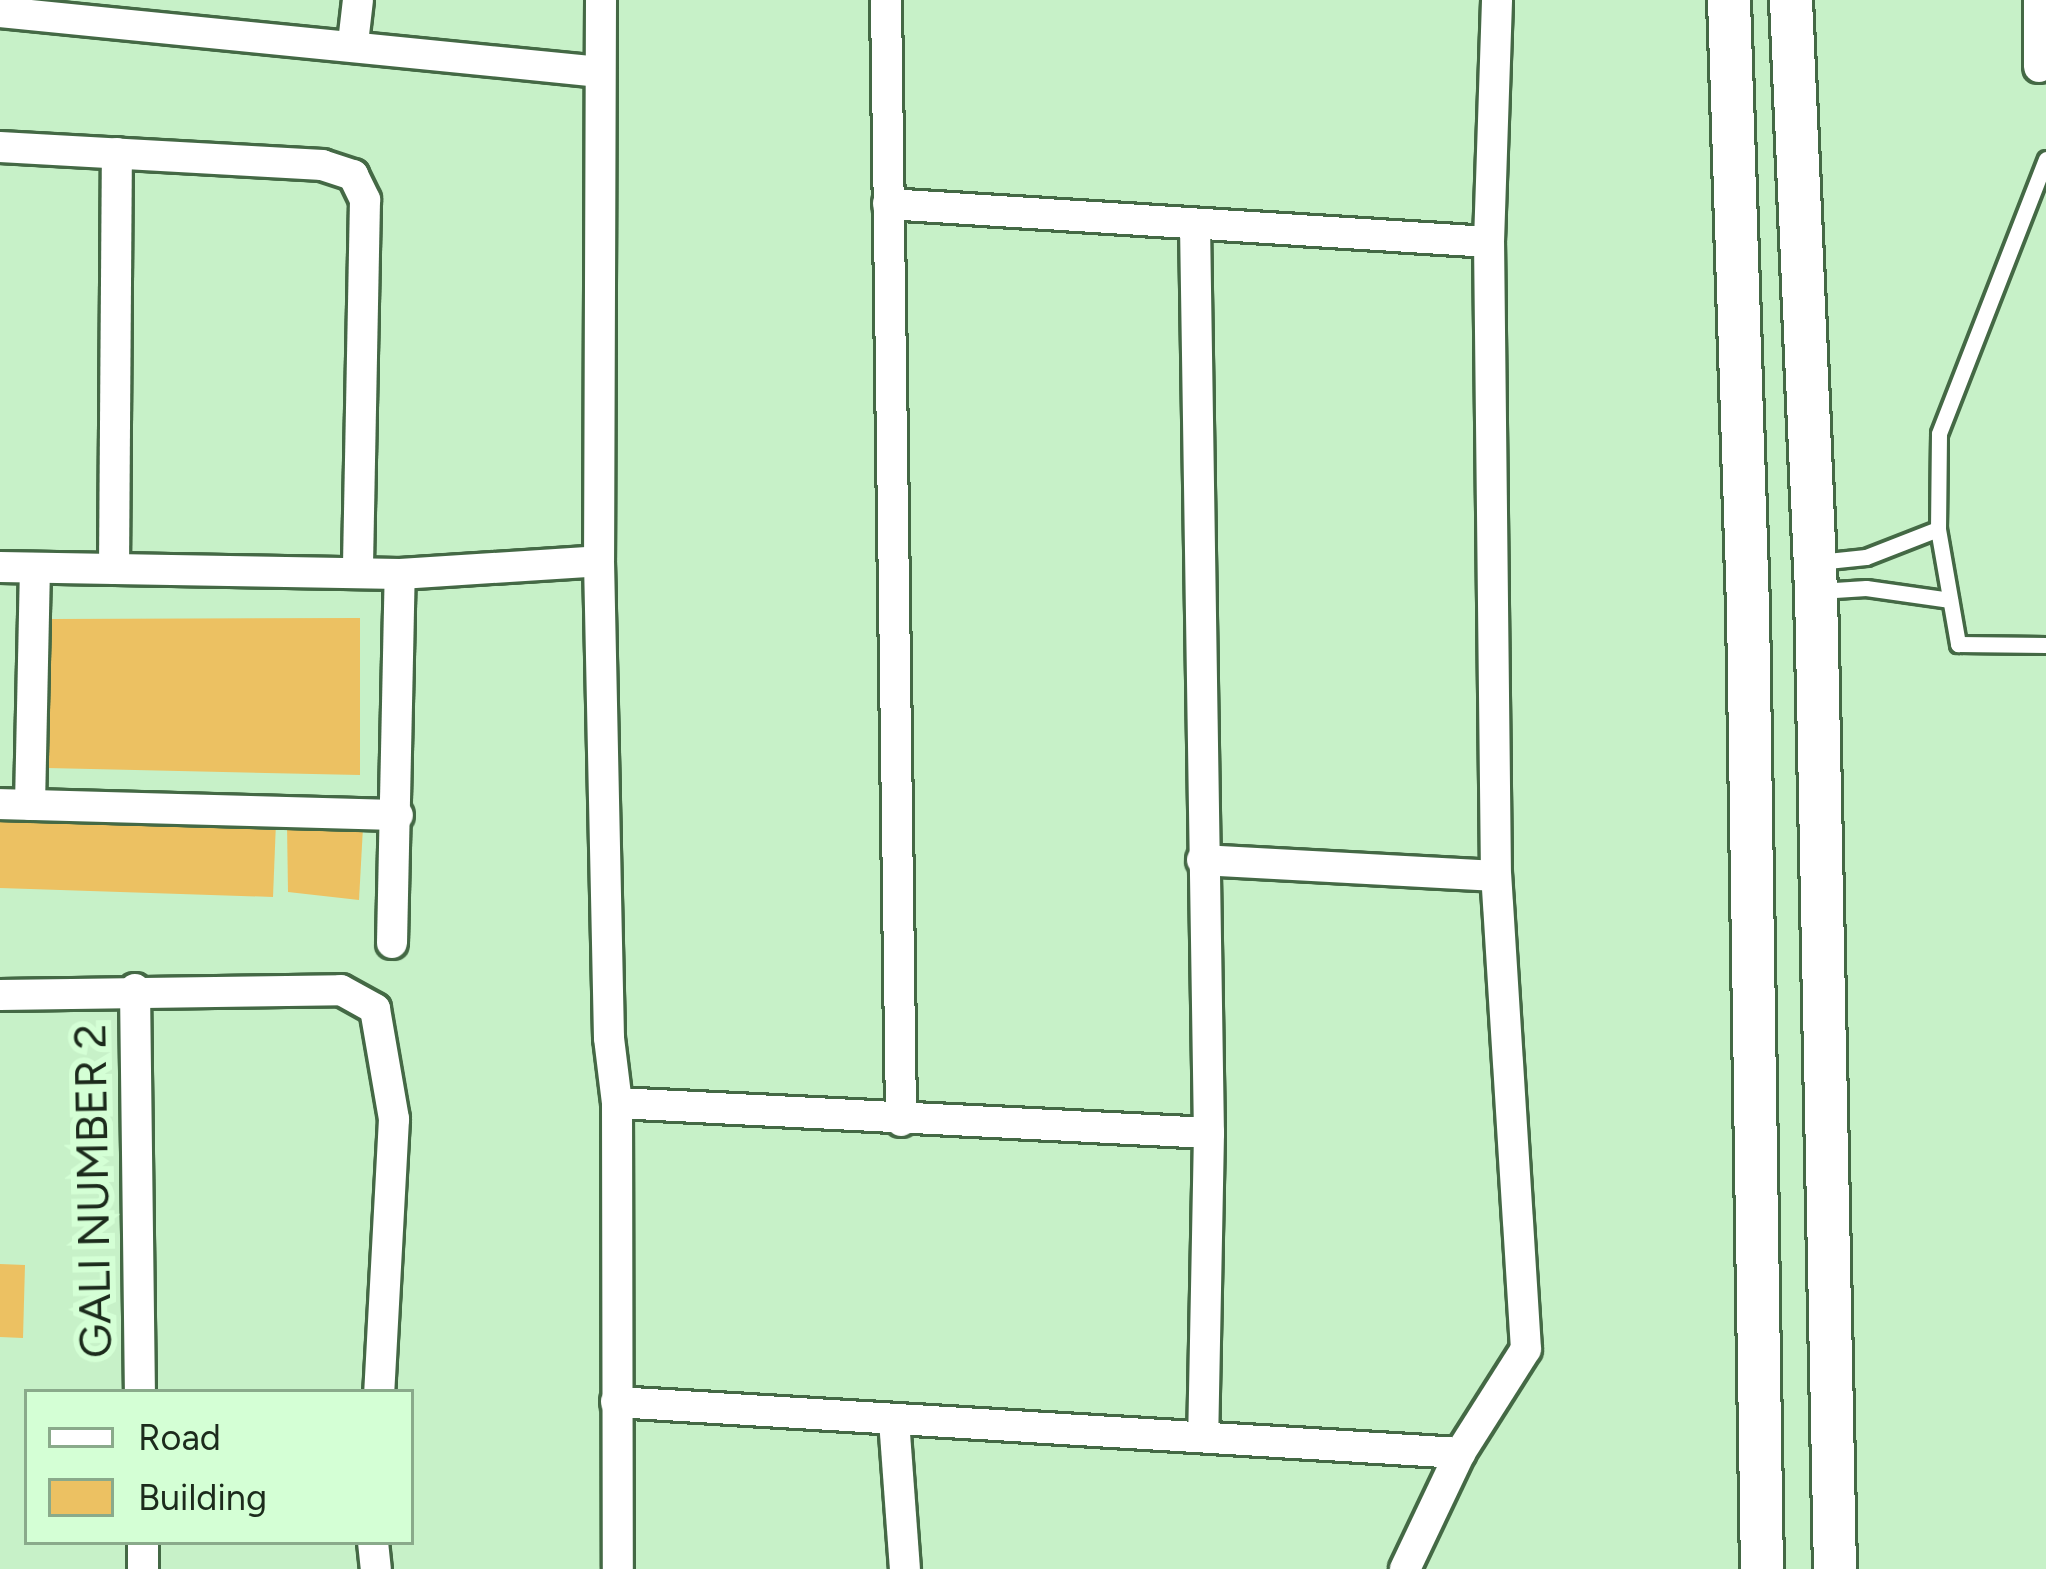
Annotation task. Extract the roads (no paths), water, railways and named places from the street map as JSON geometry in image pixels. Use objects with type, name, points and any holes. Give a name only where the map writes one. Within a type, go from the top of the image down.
[{"type":"street","points":[[353,44],[358,0]]},
{"type":"street","points":[[601,0],[599,561],[609,1038],[616,1103],[619,1569]]},
{"type":"street","points":[[886,0],[901,1121]]},
{"type":"street","points":[[1405,1569],[1460,1453],[1526,1348],[1496,876],[1489,242],[1497,0]]},
{"type":"street","points":[[1729,0],[1748,608],[1762,1569]]},
{"type":"street","points":[[1791,0],[1815,577],[1835,1569]]},
{"type":"street","points":[[2038,0],[2038,67]]},
{"type":"street","points":[[0,12],[128,12],[600,72]]},
{"type":"street","points":[[0,147],[322,165],[353,176],[365,200],[358,572]]},
{"type":"street","points":[[114,569],[117,153]]},
{"type":"street","points":[[888,205],[1489,242]]},
{"type":"street","points":[[1195,224],[1209,1133],[1203,1438]]},
{"type":"street","points":[[0,568],[400,574],[599,561]]},
{"type":"street","points":[[35,568],[15,804],[398,815]]},
{"type":"street","points":[[392,944],[400,574]]},
{"type":"street","points":[[1202,860],[1496,876]]},
{"type":"street","points":[[0,995],[135,989],[340,990],[375,1009],[394,1118],[379,1389]]},
{"type":"street","name":"GALI NUMBER 2","points":[[135,989],[140,1389]]},
{"type":"street","points":[[616,1103],[1209,1133]]},
{"type":"street","points":[[616,1402],[1460,1453]]},
{"type":"street","points":[[894,1420],[904,1569]]},
{"type":"lane","points":[[2046,159],[1939,434],[1938,529],[1958,644],[2046,644]]},
{"type":"lane","points":[[1815,577],[1938,529]]},
{"type":"lane","points":[[1815,577],[1950,600]]}]
